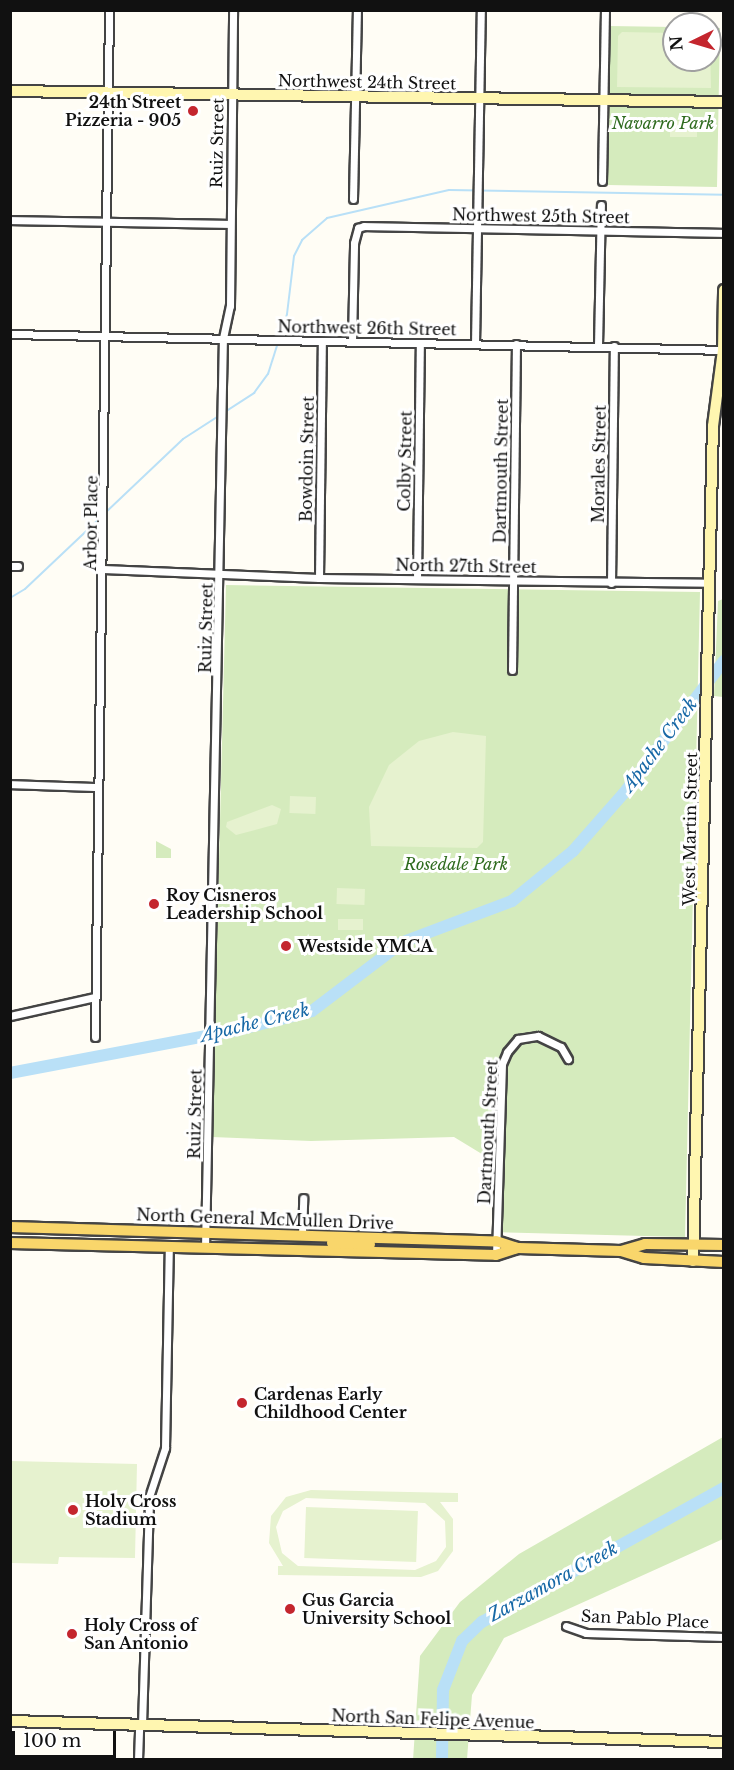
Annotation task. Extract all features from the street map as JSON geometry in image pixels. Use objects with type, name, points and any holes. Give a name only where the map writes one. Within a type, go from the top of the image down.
[{"type":"main road","name":"North General McMullen Drive","points":[[10,1227],[496,1241],[518,1248],[621,1251],[644,1258],[723,1263]]},
{"type":"main road","points":[[297,1250],[302,1243],[398,1245],[420,1238]]},
{"type":"main road","name":"North General McMullen Drive","points":[[10,1243],[496,1255],[518,1248]]},
{"type":"main road","name":"North General McMullen Drive","points":[[621,1251],[645,1244],[723,1245]]},
{"type":"street","name":"Arbor Place","points":[[95,1036],[105,500],[107,335],[105,221],[109,10]]},
{"type":"street","name":"Ruiz Street","points":[[206,1248],[221,574],[223,338],[230,306],[229,224],[233,10]]},
{"type":"street","points":[[353,199],[357,10]]},
{"type":"street","points":[[475,344],[481,10]]},
{"type":"street","points":[[602,181],[605,10]]},
{"type":"street","name":"Northwest 24th Street","points":[[10,90],[723,102]]},
{"type":"street","points":[[598,345],[601,205]]},
{"type":"street","points":[[10,220],[229,224]]},
{"type":"street","name":"Northwest 25th Street","points":[[352,342],[354,243],[358,228],[723,233]]},
{"type":"street","name":"West Martin Street","points":[[693,1261],[713,426],[723,350],[723,290]]},
{"type":"street","name":"Northwest 26th Street","points":[[10,334],[598,345],[723,350]]},
{"type":"street","name":"Bowdoin Street","points":[[319,578],[322,341]]},
{"type":"street","name":"Colby Street","points":[[417,579],[420,343]]},
{"type":"street","name":"Dartmouth Street","points":[[512,670],[516,344]]},
{"type":"street","name":"Morales Street","points":[[611,583],[614,346]]},
{"type":"street","name":"North 27th Street","points":[[103,569],[319,578],[710,583]]},
{"type":"street","points":[[10,784],[98,787]]},
{"type":"street","points":[[10,1016],[95,997]]},
{"type":"street","name":"Dartmouth Street","points":[[496,1255],[502,1064],[507,1052],[518,1039],[538,1036],[561,1047],[568,1059]]},
{"type":"street","points":[[302,1235],[303,1198]]},
{"type":"street","points":[[138,1760],[149,1497],[165,1448],[169,1247]]},
{"type":"street","name":"San Pablo Place","points":[[566,1626],[586,1633],[723,1637]]},
{"type":"street","name":"North San Felipe Avenue","points":[[10,1721],[723,1742]]},
{"type":"green space","name":"Navarro Park","points":[[609,26],[662,27],[662,72],[719,72],[717,187],[608,185]]},
{"type":"green space","points":[[622,32],[662,33],[662,72],[711,72],[711,88],[617,87],[618,36]]},
{"type":"green space","points":[[670,121],[697,121],[697,137],[670,137]]},
{"type":"green space","name":"Rosedale Park","points":[[226,585],[700,592],[685,1237],[493,1232],[495,1162],[454,1137],[311,1141],[212,1137]]},
{"type":"green space","points":[[723,599],[723,697],[714,696],[718,601]]},
{"type":"green space","points":[[453,732],[486,736],[483,842],[477,848],[371,846],[369,807],[389,765],[419,741]]},
{"type":"green space","points":[[290,796],[316,797],[315,814],[289,813]]},
{"type":"green space","points":[[272,805],[281,809],[277,824],[236,835],[226,827],[227,822]]},
{"type":"green space","points":[[156,841],[171,849],[171,858],[156,858]]},
{"type":"green space","points":[[337,888],[365,889],[364,905],[336,904]]},
{"type":"green space","points":[[338,919],[363,919],[363,930],[338,930]]},
{"type":"green space","points":[[723,1437],[723,1539],[504,1638],[472,1695],[467,1759],[413,1760],[420,1656],[460,1602],[519,1554]]},
{"type":"green space","name":"Holy Cross Stadium","points":[[11,1461],[137,1464],[135,1558],[59,1557],[58,1564],[11,1563]]},
{"type":"green space","points":[[311,1490],[458,1493],[458,1502],[440,1502],[453,1519],[453,1551],[438,1571],[421,1577],[278,1575],[278,1566],[283,1566],[269,1543],[271,1516],[286,1497]],"holes":[[[306,1498],[425,1503],[445,1521],[446,1547],[436,1561],[415,1570],[298,1566],[282,1553],[276,1527],[283,1511]]]},
{"type":"green space","points":[[306,1507],[418,1511],[416,1562],[304,1558]]},
{"type":"waterway","points":[[104,514],[183,439],[254,393],[268,374],[287,314],[294,256],[302,240],[327,218],[449,190],[724,195]]},
{"type":"waterway","points":[[10,598],[25,589],[100,518]]},
{"type":"waterway","name":"Apache Creek","points":[[10,1073],[237,1030],[312,1011],[403,942],[512,901],[573,851],[624,793],[724,661]]},
{"type":"waterway","name":"Zarzamora Creek","points":[[442,1760],[443,1690],[462,1641],[482,1622],[724,1488]]},
{"type":"place","name":"24th Street Pizzeria - 905","points":[[193,111]]},
{"type":"place","name":"Roy Cisneros Leadership School","points":[[154,904]]},
{"type":"place","name":"Westside YMCA","points":[[286,946]]},
{"type":"place","name":"Cardenas Early Childhood Center","points":[[242,1403]]},
{"type":"place","name":"Holy Cross Stadium","points":[[73,1510]]},
{"type":"place","name":"Gus Garcia University School","points":[[290,1609]]},
{"type":"place","name":"Holy Cross of San Antonio","points":[[72,1634]]}]
